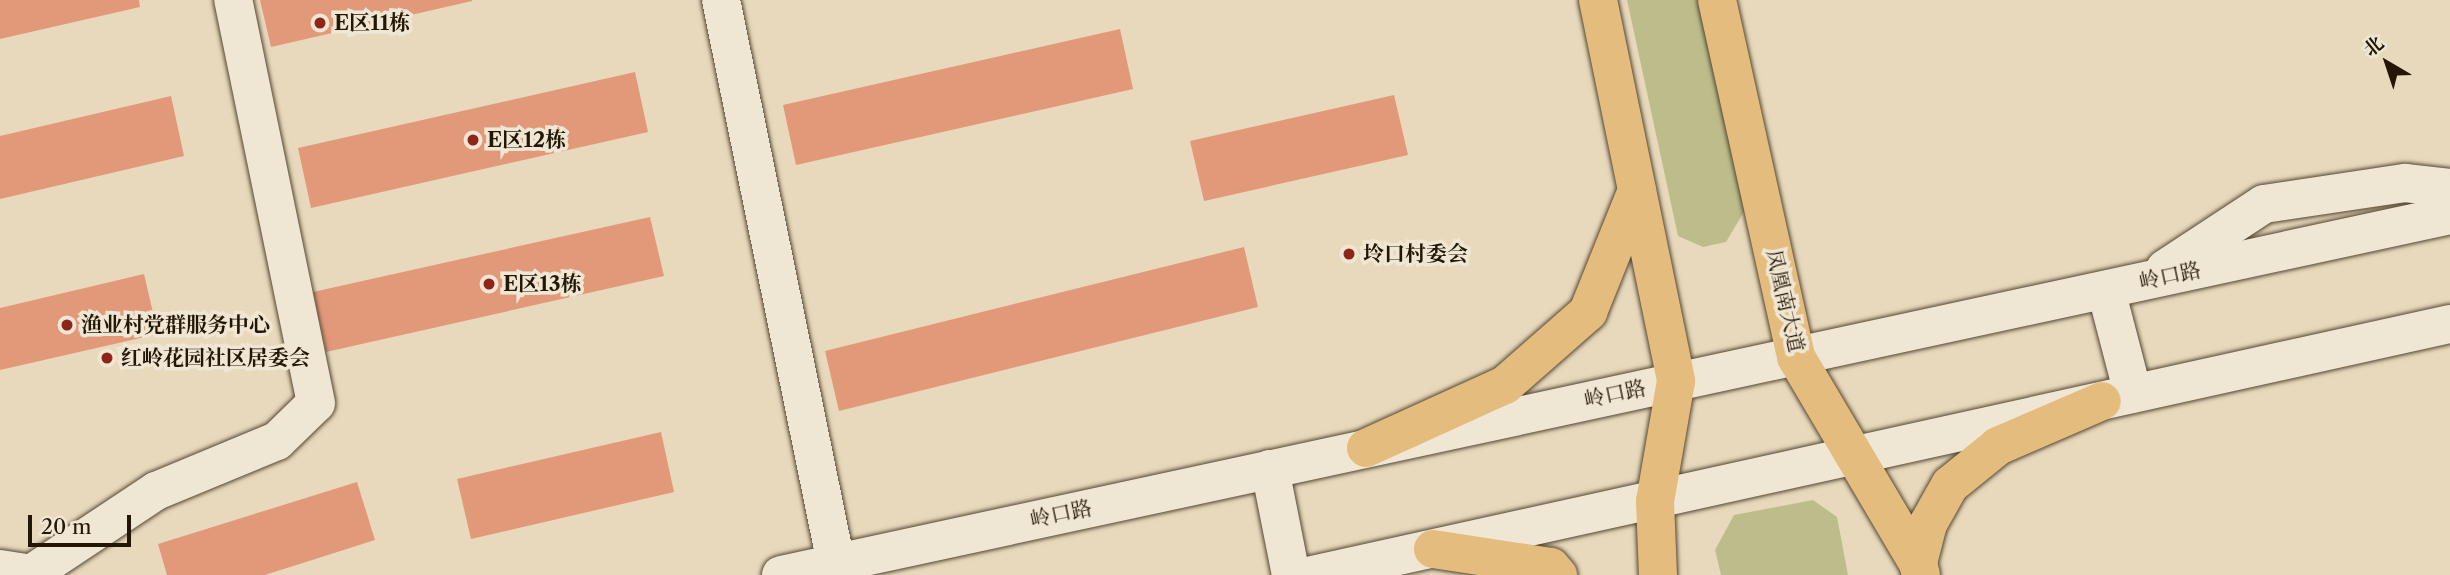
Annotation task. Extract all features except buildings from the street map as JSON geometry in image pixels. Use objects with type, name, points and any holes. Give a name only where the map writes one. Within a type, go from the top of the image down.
[{"type":"main road","points":[[1598,0],[1676,381],[1655,501],[1658,575]]},
{"type":"main road","name":"凤凰南大道","points":[[1717,0],[1796,357],[1920,569]]},
{"type":"main road","points":[[1366,448],[1505,385],[1588,312],[1637,190]]},
{"type":"main road","points":[[1920,569],[1928,524],[1950,485],[1998,446],[2118,398]]},
{"type":"main road","points":[[1433,549],[1551,567],[1558,575]]},
{"type":"street","points":[[0,569],[32,575],[156,491],[278,441],[316,403],[233,0]]},
{"type":"street","points":[[721,0],[836,563]]},
{"type":"street","points":[[2147,281],[2264,204],[2405,183],[2450,188]]},
{"type":"street","name":"岭口路","points":[[781,575],[2450,215]]},
{"type":"street","points":[[2106,290],[2118,398]]},
{"type":"street","points":[[1312,575],[2450,324]]},
{"type":"street","points":[[1270,469],[1290,575]]},
{"type":"green space","points":[[1627,0],[1699,0],[1745,210],[1726,242],[1703,247],[1678,236]]},
{"type":"green space","points":[[1813,500],[1837,517],[1848,575],[1721,575],[1715,550],[1734,515]]},
{"type":"place","name":"E区11栋","points":[[320,23]]},
{"type":"place","name":"E区12栋","points":[[473,140]]},
{"type":"place","name":"坽口村委会","points":[[1349,254]]},
{"type":"place","name":"E区13栋","points":[[489,284]]},
{"type":"place","name":"渔业村党群服务中心","points":[[67,325]]},
{"type":"place","name":"红岭花园社区居委会","points":[[107,358]]}]
